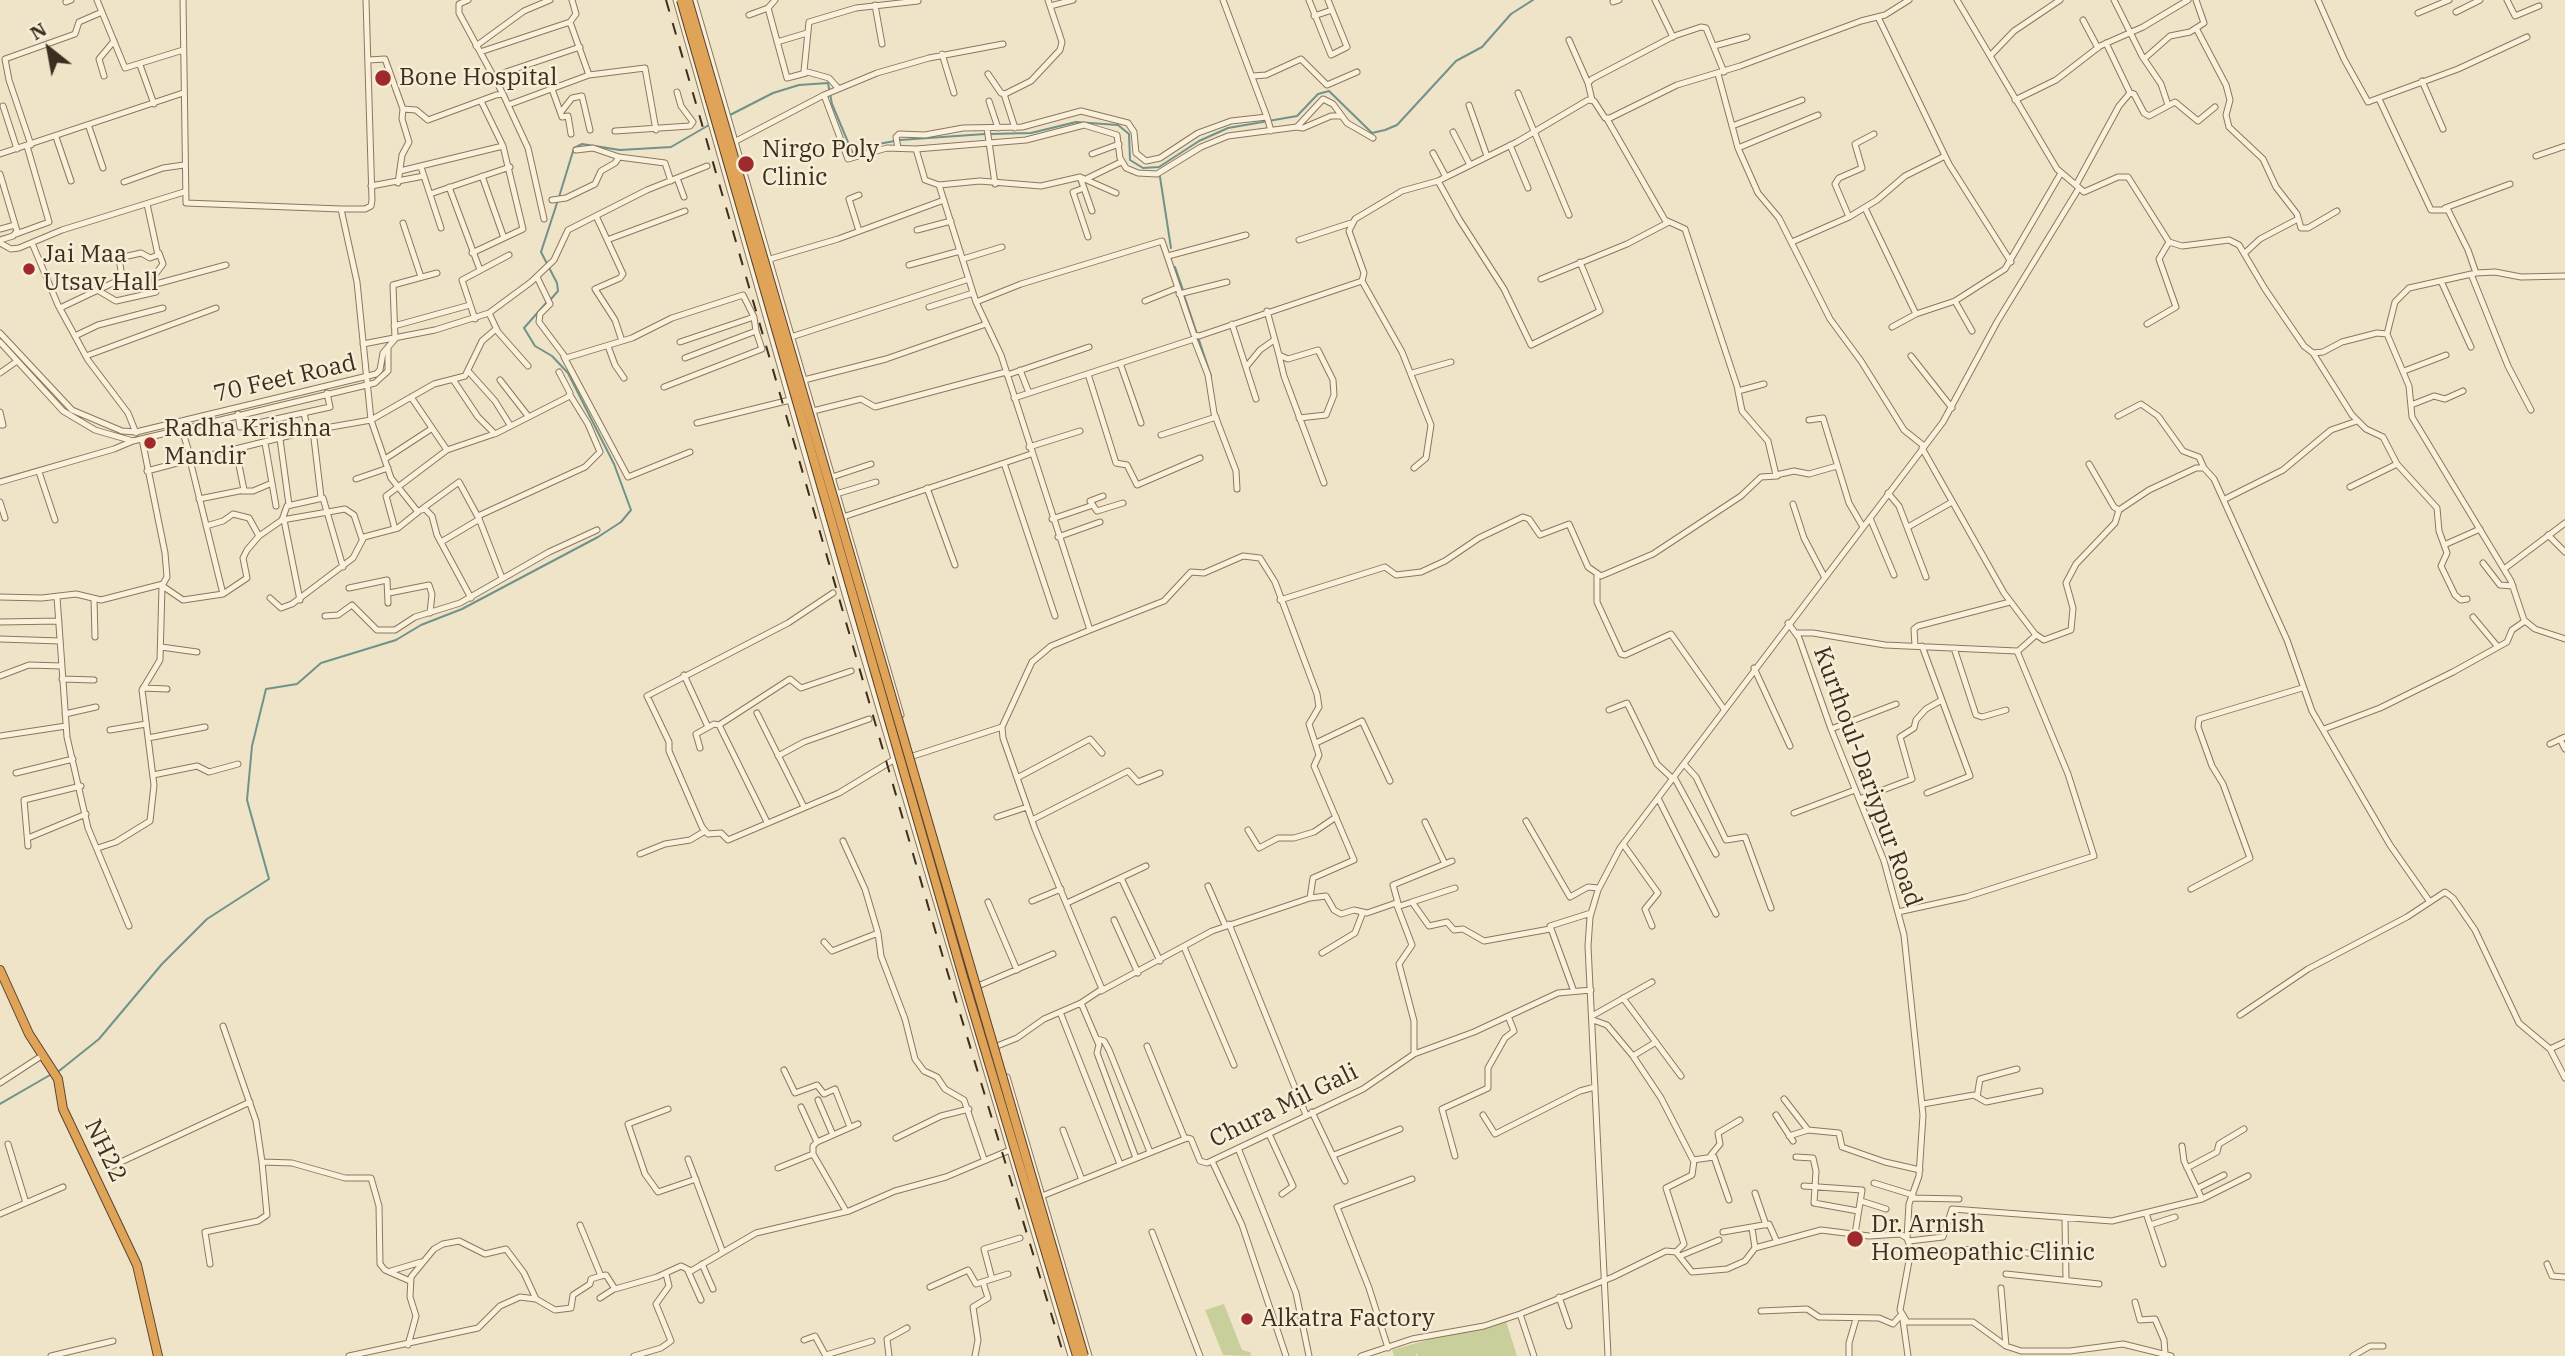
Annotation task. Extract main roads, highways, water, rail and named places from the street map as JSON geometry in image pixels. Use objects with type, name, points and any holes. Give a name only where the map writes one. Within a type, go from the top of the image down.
[{"type":"highway","points":[[681,0],[964,980],[1077,1356]]},
{"type":"highway","points":[[688,0],[1084,1356]]},
{"type":"highway","name":"NH22","points":[[0,970],[29,1034],[58,1079],[64,1109],[137,1265],[158,1356]]},
{"type":"waterway","points":[[990,134],[1031,133],[1076,122],[1118,125],[1129,134],[1130,160],[1143,168],[1159,167],[1199,141],[1228,128],[1297,116],[1318,94],[1329,91],[1372,133],[1385,130],[1397,125],[1456,61],[1482,47],[1511,14],[1533,0]]},
{"type":"waterway","points":[[730,115],[773,93],[799,85],[828,83],[832,104],[853,154],[872,145],[895,141]]},
{"type":"waterway","points":[[559,197],[574,148],[582,144],[620,150],[671,147],[709,125]]},
{"type":"waterway","points":[[900,140],[985,134]]},
{"type":"waterway","points":[[1160,177],[1171,248]]},
{"type":"waterway","points":[[551,299],[558,291],[557,283],[541,252],[557,203]]},
{"type":"waterway","points":[[1175,267],[1183,290]]},
{"type":"waterway","points":[[1184,295],[1211,376]]},
{"type":"waterway","points":[[59,1071],[99,1039],[162,964],[207,919],[269,879],[247,800],[252,746],[266,689],[297,684],[321,663],[396,640],[421,625],[462,609],[598,537],[621,522],[631,510],[614,464],[568,373],[552,356],[535,346],[524,328],[547,302]]},
{"type":"waterway","points":[[0,1104],[50,1075]]},
{"type":"railway","points":[[666,0],[942,954],[1064,1356]]},
{"type":"place","name":"Bone Hospital","points":[[383,78]]},
{"type":"place","name":"Nirgo Poly Clinic","points":[[746,164]]},
{"type":"place","name":"Jai Maa Utsav Hall","points":[[29,269]]},
{"type":"place","name":"Radha Krishna Mandir","points":[[150,443]]},
{"type":"place","name":"Dr. Arnish Homeopathic Clinic","points":[[1855,1239]]},
{"type":"place","name":"Alkatra Factory","points":[[1247,1319]]}]
